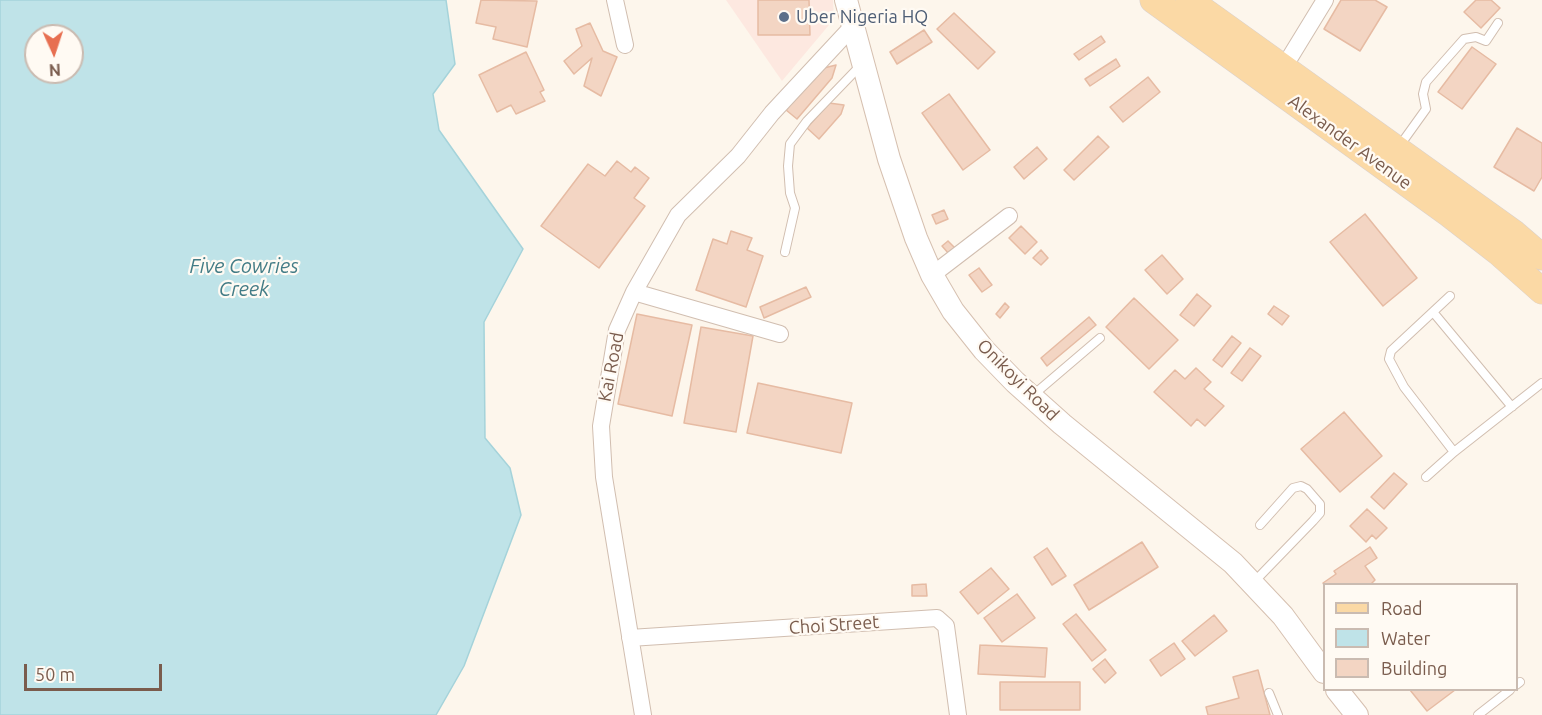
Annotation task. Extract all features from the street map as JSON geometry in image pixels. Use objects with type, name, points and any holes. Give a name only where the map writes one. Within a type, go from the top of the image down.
[{"type":"main road","name":"Alexander Avenue","points":[[1153,0],[1457,220],[1542,291]]},
{"type":"main road","name":"Alexander Avenue","points":[[1189,0],[1284,67],[1396,151],[1540,251]]},
{"type":"street","points":[[615,0],[625,45]]},
{"type":"street","name":"Onikoyi Road","points":[[846,0],[889,159],[932,275],[953,311],[984,350],[1032,397],[1233,563],[1283,616],[1323,671]]},
{"type":"street","points":[[1284,67],[1325,0]]},
{"type":"street","name":"Kai Road","points":[[643,715],[604,477],[601,426],[617,330],[634,292],[678,215],[738,156],[772,113],[852,27]]},
{"type":"street","points":[[932,275],[1009,216]]},
{"type":"street","points":[[634,292],[780,334]]},
{"type":"street","name":"Choi Street","points":[[630,638],[937,618],[946,626],[958,715]]},
{"type":"street","points":[[1338,691],[1354,714]]},
{"type":"lane","points":[[1396,151],[1426,108],[1423,94],[1426,82],[1464,39],[1476,37],[1486,40],[1498,23]]},
{"type":"lane","points":[[785,252],[795,208],[788,175],[790,144],[807,121],[863,62]]},
{"type":"lane","points":[[1450,296],[1391,351],[1389,359],[1404,387],[1454,452]]},
{"type":"lane","points":[[1433,312],[1512,406]]},
{"type":"lane","points":[[1032,397],[1100,338]]},
{"type":"lane","points":[[1426,477],[1542,383]]},
{"type":"lane","points":[[1253,583],[1320,513],[1320,504],[1307,489],[1301,486],[1293,488],[1260,525]]},
{"type":"lane","points":[[1478,715],[1509,691]]},
{"type":"lane","points":[[1269,693],[1278,715]]},
{"type":"shaded area","points":[[726,0],[833,0],[834,19],[782,81]]},
{"type":"water","name":"Five Cowries Creek","points":[[0,0],[446,0],[455,64],[433,94],[439,130],[523,249],[484,322],[485,438],[510,468],[521,515],[464,666],[436,715],[0,715]]},
{"type":"building","points":[[481,0],[537,1],[527,47],[493,39],[496,27],[476,23]]},
{"type":"building","name":"Uber Nigeria HQ","points":[[758,0],[809,0],[810,35],[758,35]]},
{"type":"building","points":[[1341,0],[1375,0],[1387,7],[1360,51],[1324,29]]},
{"type":"building","points":[[1476,0],[1491,0],[1500,8],[1481,28],[1464,12]]},
{"type":"building","points":[[954,13],[995,52],[978,69],[937,29]]},
{"type":"building","points":[[590,23],[603,51],[617,57],[601,96],[584,86],[592,58],[574,74],[564,61],[582,46],[576,29]]},
{"type":"building","points":[[924,30],[932,42],[897,64],[890,52]]},
{"type":"building","points":[[1101,36],[1105,42],[1079,60],[1074,54]]},
{"type":"building","points":[[1472,47],[1496,64],[1462,109],[1438,92]]},
{"type":"building","points":[[526,52],[544,90],[540,92],[545,101],[516,114],[511,105],[497,112],[479,75]]},
{"type":"building","points":[[1116,59],[1120,66],[1090,86],[1085,79]]},
{"type":"building","points":[[836,65],[832,78],[797,119],[786,110],[820,69]]},
{"type":"building","points":[[1148,77],[1160,92],[1123,122],[1110,107]]},
{"type":"building","points":[[949,94],[990,150],[963,170],[922,113]]},
{"type":"building","points":[[829,103],[844,105],[841,114],[819,139],[807,128]]},
{"type":"building","points":[[1517,128],[1542,143],[1542,177],[1534,191],[1494,167]]},
{"type":"building","points":[[1098,136],[1109,147],[1074,180],[1064,170]]},
{"type":"building","points":[[1037,147],[1047,159],[1024,179],[1014,167]]},
{"type":"building","points":[[617,161],[631,172],[635,167],[649,178],[634,198],[645,206],[599,268],[541,226],[588,164],[605,176]]},
{"type":"building","points":[[944,210],[948,219],[936,224],[932,215]]},
{"type":"building","points":[[1365,214],[1417,278],[1383,306],[1330,242]]},
{"type":"building","points":[[1021,226],[1037,242],[1025,254],[1009,238]]},
{"type":"building","points":[[731,231],[752,238],[747,250],[763,256],[746,307],[696,290],[713,239],[727,244]]},
{"type":"building","points":[[948,241],[956,249],[949,254],[942,246]]},
{"type":"building","points":[[1041,250],[1048,258],[1041,265],[1033,258]]},
{"type":"building","points":[[1162,255],[1183,279],[1167,294],[1145,270]]},
{"type":"building","points":[[979,268],[992,285],[982,292],[969,275]]},
{"type":"building","points":[[806,287],[811,297],[764,318],[760,307]]},
{"type":"building","points":[[1197,294],[1211,306],[1194,326],[1180,315]]},
{"type":"building","points":[[1134,298],[1178,340],[1149,369],[1106,327]]},
{"type":"building","points":[[1005,303],[1009,307],[1000,318],[996,314]]},
{"type":"building","points":[[1274,306],[1289,316],[1282,325],[1268,314]]},
{"type":"building","points":[[637,314],[692,325],[672,416],[618,404]]},
{"type":"building","points":[[1089,317],[1096,325],[1047,366],[1041,358]]},
{"type":"building","points":[[701,327],[753,336],[736,432],[684,423]]},
{"type":"building","points":[[1232,336],[1241,343],[1222,367],[1213,360]]},
{"type":"building","points":[[1250,348],[1261,356],[1242,381],[1231,373]]},
{"type":"building","points":[[1196,368],[1211,382],[1204,389],[1224,406],[1205,426],[1197,419],[1191,426],[1154,392],[1175,370],[1185,379]]},
{"type":"building","points":[[758,383],[852,403],[841,453],[747,433]]},
{"type":"building","points":[[1344,412],[1382,456],[1340,492],[1301,449]]},
{"type":"building","points":[[1394,473],[1407,484],[1384,509],[1371,497]]},
{"type":"building","points":[[1367,509],[1387,528],[1376,539],[1372,535],[1366,542],[1350,526]]},
{"type":"building","points":[[1142,542],[1158,567],[1089,610],[1074,585]]},
{"type":"building","points":[[1370,547],[1377,558],[1365,566],[1375,580],[1372,583],[1323,583],[1336,574],[1334,571]]},
{"type":"building","points":[[1047,548],[1066,576],[1052,585],[1034,557]]},
{"type":"building","points":[[991,568],[1009,589],[978,614],[960,592]]},
{"type":"building","points":[[926,584],[927,596],[912,596],[912,585]]},
{"type":"building","points":[[1017,594],[1035,618],[1002,642],[984,618]]},
{"type":"building","points":[[1076,614],[1106,650],[1092,661],[1063,624]]},
{"type":"building","points":[[1214,615],[1227,631],[1195,656],[1182,641]]},
{"type":"building","points":[[1174,643],[1185,659],[1161,676],[1150,660]]},
{"type":"building","points":[[980,645],[1047,648],[1045,677],[978,674]]},
{"type":"building","points":[[1105,659],[1116,673],[1105,683],[1093,669]]},
{"type":"building","points":[[1258,670],[1270,715],[1208,715],[1206,707],[1239,698],[1233,677]]},
{"type":"building","points":[[1000,682],[1080,682],[1080,710],[1000,710]]},
{"type":"building","points":[[1411,691],[1454,691],[1427,711]]},
{"type":"place","name":"Uber Nigeria HQ","points":[[784,17]]}]
